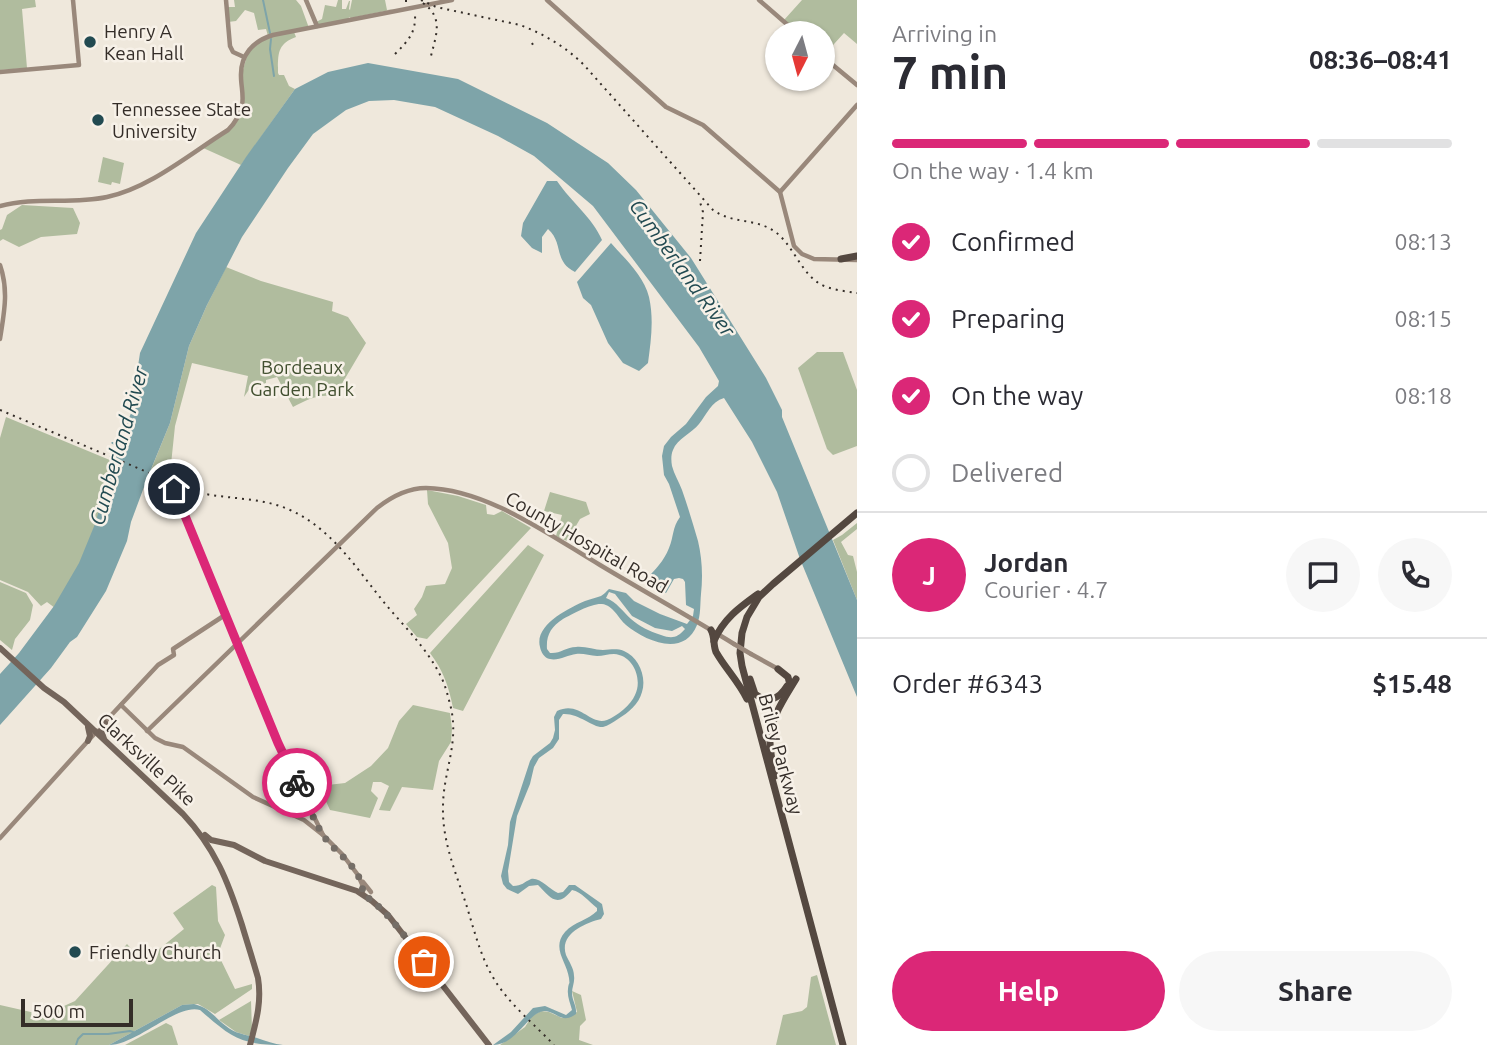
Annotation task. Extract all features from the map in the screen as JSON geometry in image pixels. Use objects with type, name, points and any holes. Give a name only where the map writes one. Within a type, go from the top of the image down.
[{"type":"highway","points":[[841,259],[857,258]]},
{"type":"highway","name":"Briley Parkway","points":[[844,1045],[746,672],[747,656],[743,645],[752,613],[765,595],[857,515]]},
{"type":"highway","name":"Briley Parkway","points":[[781,579],[759,597],[751,608],[741,639],[742,666],[844,1045]]},
{"type":"highway","points":[[757,723],[739,683],[715,650],[710,631],[722,625],[735,611],[773,584]]},
{"type":"highway","points":[[747,656],[754,692],[760,698],[776,698],[793,680]]},
{"type":"highway","points":[[778,669],[793,680]]},
{"type":"highway","points":[[777,787],[770,745],[771,729],[793,680]]},
{"type":"main road","points":[[0,72],[79,65],[74,0]]},
{"type":"main road","points":[[226,0],[230,47],[244,57]]},
{"type":"main road","points":[[306,0],[317,26]]},
{"type":"main road","points":[[0,206],[14,202],[75,201],[120,193],[156,176],[228,130],[235,122],[242,105],[241,74],[244,57],[262,38],[452,0]]},
{"type":"main road","points":[[547,0],[666,107],[703,125],[780,192],[796,249],[807,257],[825,260],[857,258]]},
{"type":"main road","points":[[759,0],[783,21]]},
{"type":"main road","points":[[835,67],[857,85]]},
{"type":"main road","points":[[780,192],[857,106]]},
{"type":"main road","points":[[825,260],[841,259]]},
{"type":"main road","points":[[0,265],[6,298],[0,339]]},
{"type":"main road","points":[[175,484],[175,492],[278,743],[322,834]]},
{"type":"main road","name":"County Hospital Road","points":[[146,728],[377,508],[397,495],[421,488],[458,493],[504,509],[734,644],[747,656],[778,669]]},
{"type":"main road","points":[[0,838],[159,665],[225,615]]},
{"type":"main road","name":"Clarksville Pike","points":[[3,648],[195,827],[212,850],[234,898],[258,980],[259,1005],[250,1045]]},
{"type":"main road","points":[[121,705],[131,716]]},
{"type":"main road","points":[[112,714],[121,710],[160,741],[185,748],[253,797],[304,820],[322,834],[350,864],[371,892]]},
{"type":"main road","points":[[88,741],[88,725],[97,727],[105,723]]},
{"type":"main road","points":[[105,723],[101,733],[107,743]]},
{"type":"main road","points":[[88,741],[95,739],[107,743]]},
{"type":"main road","points":[[195,827],[211,840],[223,845],[234,845],[265,861],[363,894],[388,915],[489,1045]]},
{"type":"main road","points":[[212,850],[223,845]]},
{"type":"main road","points":[[218,861],[218,853],[223,845]]},
{"type":"main road","points":[[360,879],[363,894]]},
{"type":"green space","points":[[0,0],[35,0],[36,7],[22,9],[27,68],[0,70]]},
{"type":"green space","points":[[234,0],[296,0],[309,28],[294,32],[296,37],[285,43],[280,50],[278,73],[284,75],[289,86],[295,89],[241,165],[201,147],[228,130],[242,105],[241,77],[248,52],[268,36],[266,29],[258,30],[254,13],[245,10],[236,21],[228,22],[227,7],[235,7]]},
{"type":"green space","points":[[338,0],[342,0],[342,9],[346,9],[350,1],[350,10],[352,0],[385,0],[387,10],[395,9],[317,26],[316,22],[322,19],[325,5],[336,7]]},
{"type":"green space","points":[[802,0],[857,0],[857,44],[844,33],[835,43],[835,21],[784,20]]},
{"type":"green space","points":[[103,157],[124,163],[120,184],[98,182]]},
{"type":"green space","points":[[22,205],[73,208],[80,223],[77,234],[41,237],[19,247],[3,239],[0,241],[0,230],[7,215]]},
{"type":"green space","name":"Bordeaux Garden Park","points":[[226,267],[261,281],[333,302],[332,311],[348,317],[366,343],[337,397],[314,398],[293,407],[277,377],[250,388],[244,397],[248,376],[192,363],[175,426],[170,474],[176,477],[174,483],[150,472],[170,423],[189,346]]},
{"type":"green space","points":[[817,352],[843,352],[857,390],[857,446],[833,455],[827,449],[798,368]]},
{"type":"green space","points":[[6,417],[117,463],[92,542],[55,608],[47,602],[41,606],[28,592],[0,580],[0,438]]},
{"type":"green space","points":[[427,490],[486,505],[487,514],[494,515],[502,511],[531,528],[427,639],[417,637],[406,624],[417,615],[414,609],[426,586],[445,584],[452,568],[448,543],[428,504]]},
{"type":"green space","points":[[550,492],[586,502],[590,514],[580,519],[567,541],[556,536],[562,515],[544,511]]},
{"type":"green space","points":[[857,523],[857,529],[841,542],[848,555],[853,556],[857,572],[857,600],[833,540]]},
{"type":"green space","points":[[528,545],[544,555],[463,711],[453,708],[445,679],[430,653]]},
{"type":"green space","points":[[0,582],[26,593],[33,605],[30,620],[15,639],[12,650],[0,640]]},
{"type":"green space","points":[[413,705],[450,713],[451,742],[439,761],[433,790],[402,787],[390,811],[379,810],[389,786],[373,782],[371,791],[378,798],[370,818],[330,810],[319,786],[345,783],[371,766],[388,748],[399,721]]},
{"type":"green space","points":[[212,885],[216,887],[218,921],[225,935],[218,954],[235,989],[252,984],[252,989],[215,1014],[198,1004],[182,1005],[109,1045],[0,1045],[0,1005],[44,1015],[75,1001],[127,944],[143,962],[184,929],[173,913]]},
{"type":"green space","points":[[817,975],[836,1045],[776,1045],[783,1015],[802,1011],[807,1007],[811,977]]},
{"type":"green space","points":[[572,991],[581,995],[586,1020],[580,1026],[579,1040],[593,1045],[500,1045],[525,1027],[532,1016],[541,1011],[562,1018],[577,1012]]},
{"type":"green space","points":[[251,1001],[252,1029],[249,1036],[236,1032],[219,1020]]},
{"type":"green space","points":[[166,1023],[172,1026],[178,1045],[125,1045]]},
{"type":"water","name":"Cumberland River","points":[[368,63],[458,79],[547,123],[608,163],[636,190],[691,258],[766,378],[782,410],[782,417],[857,600],[857,697],[800,559],[777,492],[752,442],[724,398],[716,402],[696,427],[678,443],[672,456],[672,466],[698,541],[701,560],[700,613],[691,635],[674,644],[653,641],[634,631],[612,609],[598,604],[563,619],[548,635],[547,649],[550,653],[572,647],[624,651],[640,668],[643,686],[641,696],[633,708],[605,726],[599,727],[575,716],[563,714],[559,720],[559,739],[553,748],[539,758],[534,767],[517,816],[508,871],[509,882],[516,886],[534,879],[558,893],[563,892],[569,885],[575,885],[602,904],[604,914],[601,919],[575,931],[566,941],[566,955],[574,973],[572,993],[576,1014],[566,1018],[544,1011],[538,1013],[501,1044],[493,1045],[511,1032],[533,1008],[545,1006],[566,1015],[572,1010],[568,994],[568,972],[559,944],[565,932],[597,911],[585,897],[572,890],[558,900],[550,897],[538,885],[529,886],[518,894],[503,884],[501,876],[510,822],[530,761],[553,738],[557,711],[572,709],[595,720],[607,720],[633,699],[638,682],[635,669],[621,655],[579,654],[556,659],[546,657],[540,647],[542,632],[554,618],[578,604],[601,596],[609,589],[626,593],[634,601],[687,624],[693,616],[694,609],[686,605],[683,579],[674,579],[666,593],[649,584],[646,579],[665,557],[680,517],[664,475],[664,446],[686,424],[718,386],[719,381],[699,347],[593,206],[534,156],[435,107],[394,100],[369,101],[346,110],[313,134],[242,237],[207,305],[189,346],[170,423],[106,591],[77,637],[0,725],[0,674],[54,606],[79,563],[95,524],[116,457],[117,447],[111,443],[120,442],[131,413],[140,353],[196,233],[295,89],[328,72]],"holes":[[[609,592],[615,594],[632,616],[655,628],[672,631],[682,626],[685,629],[677,636],[671,637],[645,628],[606,598]]]},
{"type":"water","points":[[547,181],[557,181],[593,224],[602,240],[575,272],[564,263],[556,240],[548,229],[542,237],[542,253],[532,248],[521,236],[523,223]]},
{"type":"water","points":[[611,243],[638,275],[647,289],[651,305],[648,363],[639,371],[623,363],[608,343],[577,282]]},
{"type":"water","points":[[194,1004],[208,1010],[233,1031],[283,1045],[237,1038],[200,1010],[191,1009],[168,1018],[132,1039],[109,1045],[182,1005]]},
{"type":"waterway","points":[[263,0],[270,33]]},
{"type":"waterway","points":[[271,39],[274,76]]},
{"type":"waterway","points":[[76,1045],[83,1034],[133,1032]]},
{"type":"railway","points":[[421,0],[436,7],[520,25],[562,47],[584,65],[713,210],[774,231],[813,279],[833,289],[857,293]]},
{"type":"railway","points":[[423,3],[434,15],[437,27],[431,56]]},
{"type":"railway","points":[[395,54],[410,36],[415,14]]},
{"type":"railway","points":[[700,202],[703,212],[700,261]]},
{"type":"railway","points":[[0,410],[192,491],[266,502],[290,510],[319,528],[344,552],[422,646],[443,681],[453,721],[443,807],[450,857],[489,970],[507,997],[554,1045]]},
{"type":"way so far","points":[[297,783],[322,833],[359,875],[363,894],[388,915],[424,962]]},
{"type":"place","name":"Henry A Kean Hall","points":[[90,42]]},
{"type":"place","name":"Tennessee State University","points":[[98,120]]},
{"type":"place","name":"Friendly Church","points":[[75,952]]},
{"type":"route","points":[[174,489],[297,783]]}]
